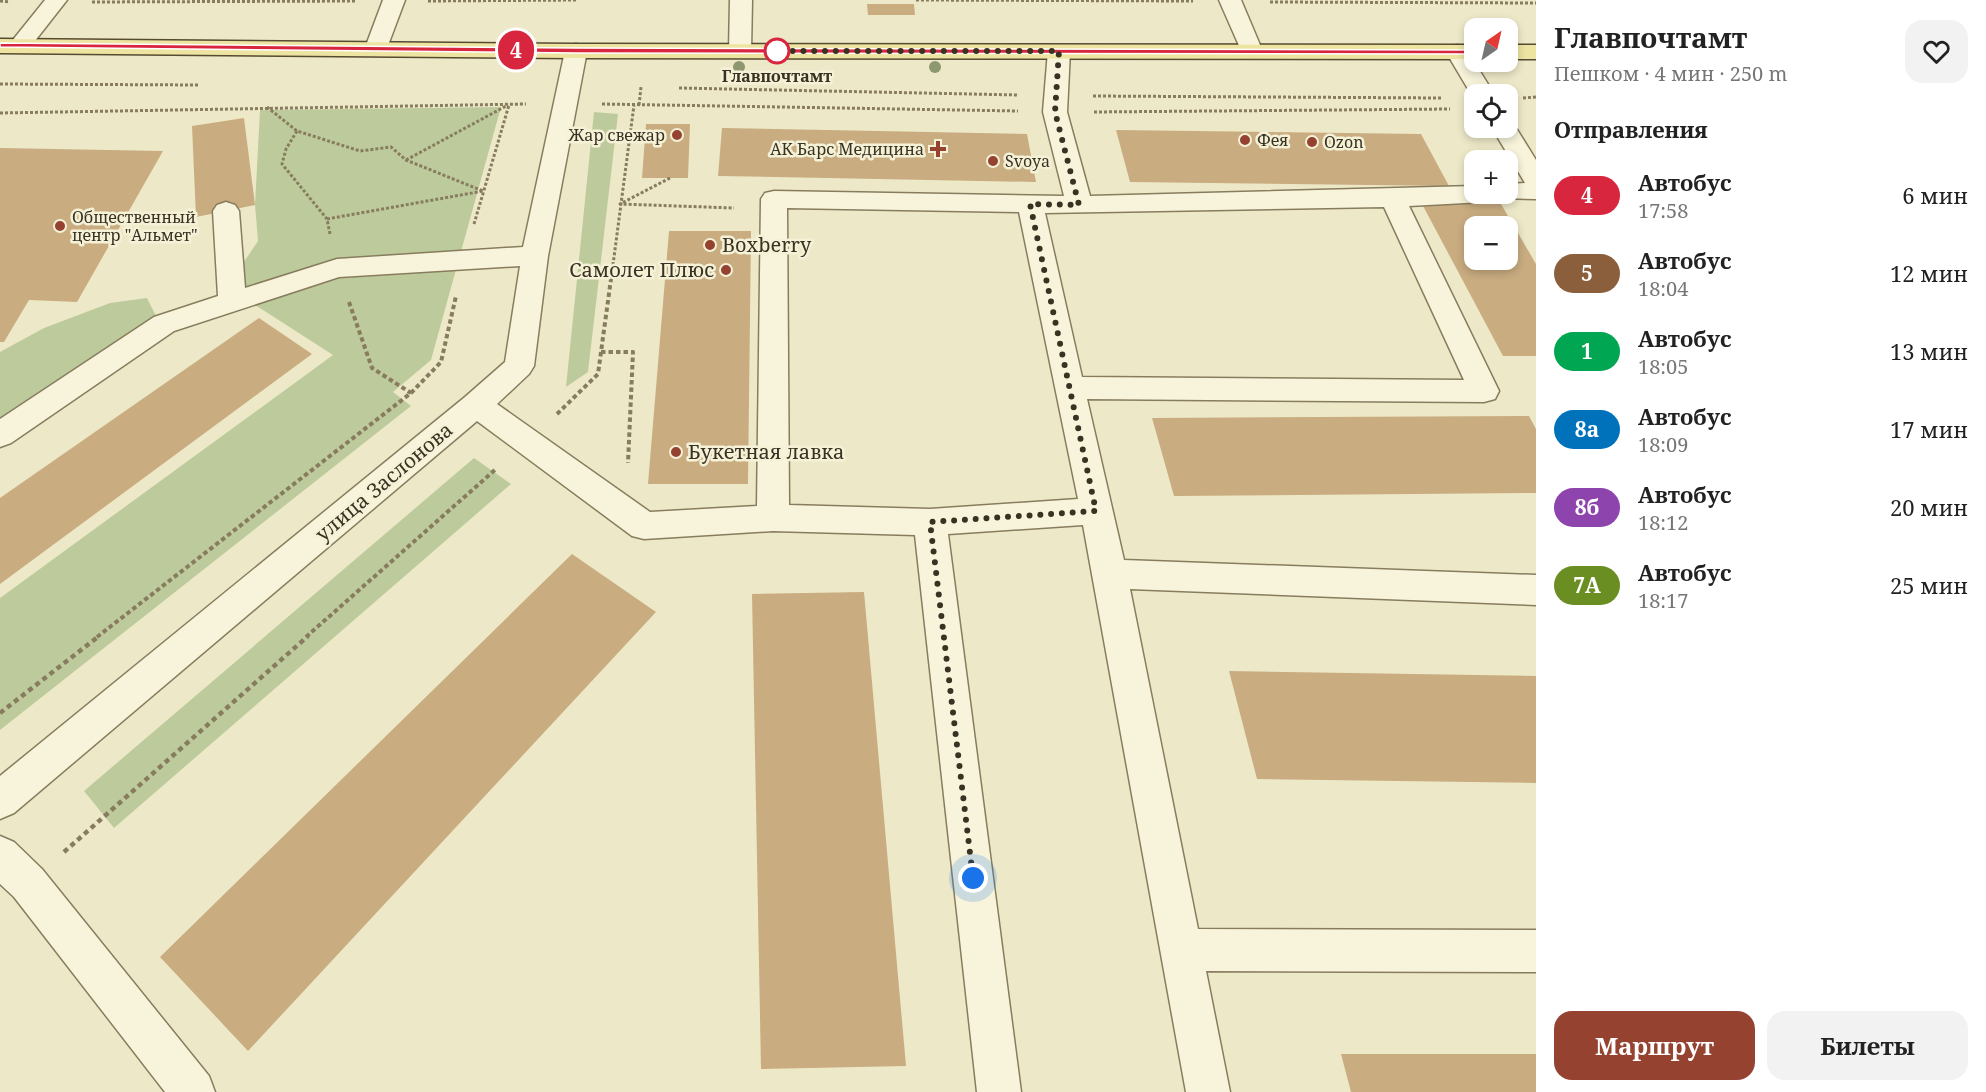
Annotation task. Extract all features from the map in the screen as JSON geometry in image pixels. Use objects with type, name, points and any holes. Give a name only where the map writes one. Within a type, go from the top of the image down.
[{"type":"main road","points":[[10,46],[576,51],[1464,52]]},
{"type":"main road","points":[[1518,52],[1536,52]]},
{"type":"street","points":[[376,48],[394,0]]},
{"type":"street","points":[[740,51],[741,0]]},
{"type":"street","points":[[1230,0],[1252,52]]},
{"type":"street","points":[[10,46],[55,1]]},
{"type":"street","name":"улица Заслонова","points":[[0,800],[476,405],[519,366],[535,256],[576,51]]},
{"type":"street","points":[[1059,51],[1056,104],[1079,205]]},
{"type":"street","points":[[1510,138],[1536,181]]},
{"type":"street","points":[[1518,192],[1536,191]]},
{"type":"street","points":[[773,518],[774,199],[1079,205],[1464,195]]},
{"type":"street","points":[[1070,388],[1484,391],[1393,198]]},
{"type":"street","points":[[1030,204],[1110,574],[1208,1092]]},
{"type":"street","points":[[226,211],[232,302]]},
{"type":"street","points":[[0,435],[165,324],[336,268],[464,258],[535,256]]},
{"type":"street","points":[[476,405],[644,526],[773,518],[930,522],[1096,511]]},
{"type":"street","points":[[930,522],[999,1092]]},
{"type":"street","points":[[1110,574],[1536,590]]},
{"type":"street","points":[[0,856],[28,883],[193,1092]]},
{"type":"street","points":[[1180,950],[1536,951]]},
{"type":"path","points":[[0,1],[578,0]]},
{"type":"path","points":[[0,84],[203,85]]},
{"type":"path","points":[[638,105],[641,87]]},
{"type":"path","points":[[0,113],[267,107],[509,105],[567,95],[650,88]]},
{"type":"path","points":[[668,88],[1056,104],[1450,110]]},
{"type":"path","points":[[567,95],[638,105],[1056,104],[1451,98]]},
{"type":"path","points":[[406,160],[509,105]]},
{"type":"path","points":[[0,713],[411,393],[441,362],[464,258],[509,105]]},
{"type":"path","points":[[267,107],[297,131],[360,151],[391,147],[406,160],[483,192]]},
{"type":"path","points":[[297,131],[286,149],[282,164],[327,219],[336,268],[372,368],[411,393]]},
{"type":"path","points":[[670,178],[620,204],[755,208],[774,216]]},
{"type":"path","points":[[327,219],[483,192]]},
{"type":"path","points":[[601,352],[633,352],[626,513]]},
{"type":"green space","points":[[501,107],[431,360],[393,392],[411,406],[0,730],[0,598],[333,355],[227,287],[258,241],[255,205],[260,110]]},
{"type":"green space","points":[[594,112],[618,114],[588,372],[566,387]]},
{"type":"green space","points":[[147,298],[157,318],[0,424],[0,352],[44,328],[110,303]]},
{"type":"green space","points":[[474,458],[511,484],[114,828],[84,791]]},
{"type":"building","points":[[867,4],[914,4],[915,15],[868,15]]},
{"type":"building","points":[[244,118],[255,205],[196,217],[192,126]]},
{"type":"building","points":[[646,124],[690,124],[688,178],[642,178]]},
{"type":"building","points":[[722,128],[1027,134],[1036,182],[718,176]]},
{"type":"building","points":[[1116,130],[1421,134],[1449,186],[1130,182]]},
{"type":"building","name":"Общественный центр \"Альмет\"","points":[[0,148],[163,151],[77,302],[29,300],[4,342],[0,342]]},
{"type":"building","points":[[1422,204],[1501,204],[1508,216],[1464,216],[1464,270],[1518,270],[1518,233],[1536,264],[1536,356],[1503,356]]},
{"type":"building","points":[[669,231],[751,231],[748,484],[648,484]]},
{"type":"building","points":[[259,318],[312,354],[0,584],[0,498]]},
{"type":"building","points":[[1529,416],[1536,429],[1536,493],[1174,496],[1152,418]]},
{"type":"building","points":[[572,554],[656,612],[248,1051],[160,957]]},
{"type":"building","points":[[864,592],[906,1066],[761,1069],[752,594]]},
{"type":"building","points":[[1229,671],[1536,676],[1536,783],[1257,779]]},
{"type":"building","points":[[1341,1054],[1536,1054],[1536,1092],[1351,1092]]},
{"type":"bus line","name":"4","points":[[0,46],[576,51],[1464,52]]},
{"type":"place","name":"Главпочтамт","points":[[777,51]]},
{"type":"place","name":"Жар свежар","points":[[677,135]]},
{"type":"place","name":"Фея","points":[[1245,140]]},
{"type":"place","name":"Ozon","points":[[1312,142]]},
{"type":"place","name":"АК Барс Медицина","points":[[938,149]]},
{"type":"place","name":"Svoya","points":[[993,161]]},
{"type":"place","name":"Общественный центр \"Альмет\"","points":[[60,226]]},
{"type":"place","name":"Boxberry","points":[[710,245]]},
{"type":"place","name":"Самолет Плюс","points":[[726,270]]},
{"type":"place","name":"Букетная лавка","points":[[676,452]]},
{"type":"route","points":[[777,51],[774,51],[1059,51],[1055,112],[1079,205],[1030,204],[1096,511],[930,522],[973,878]]}]
